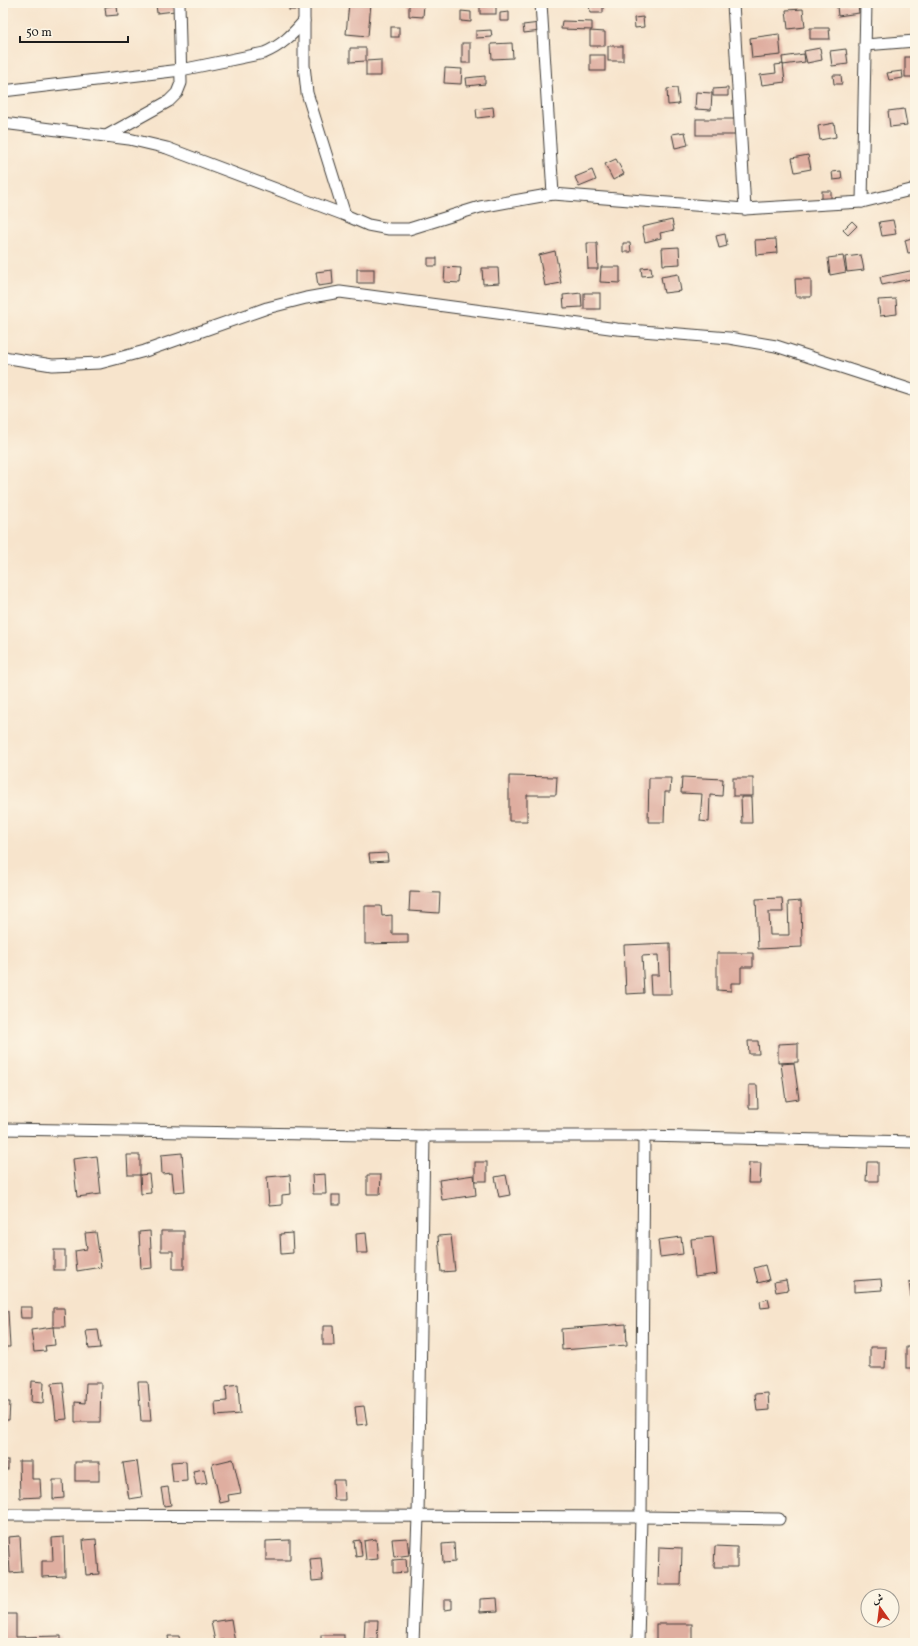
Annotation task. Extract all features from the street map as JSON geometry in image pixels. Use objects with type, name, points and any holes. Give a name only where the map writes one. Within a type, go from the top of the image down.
[{"type":"street","points":[[106,136],[169,101],[177,93],[181,83],[179,3]]},
{"type":"street","points":[[304,3],[304,65],[307,92],[345,215]]},
{"type":"street","points":[[541,3],[553,194]]},
{"type":"street","points":[[733,3],[745,208]]},
{"type":"street","points":[[862,202],[866,3]]},
{"type":"street","points":[[3,91],[181,70],[264,54],[276,48],[289,38],[304,21]]},
{"type":"street","points":[[866,45],[915,41]]},
{"type":"street","points":[[3,123],[129,139],[166,148],[368,225],[389,229],[409,229],[480,207],[553,194],[745,208],[862,202],[915,189]]},
{"type":"street","points":[[3,358],[52,365],[100,363],[146,351],[267,308],[306,298],[340,292],[617,329],[729,338],[776,346],[915,391]]},
{"type":"street","points":[[3,1129],[424,1136],[644,1136],[915,1142]]},
{"type":"street","points":[[413,1643],[418,1517],[424,1136]]},
{"type":"street","points":[[638,1643],[641,1517],[644,1136]]},
{"type":"street","points":[[3,1515],[641,1517],[779,1519]]},
{"type":"building","points":[[174,3],[175,11],[157,13],[156,4]]},
{"type":"building","points":[[289,3],[298,3],[298,10],[289,10]]},
{"type":"building","points":[[349,3],[371,3],[368,36],[346,34]]},
{"type":"building","points":[[409,3],[424,4],[423,17],[409,16]]},
{"type":"building","points":[[589,3],[603,3],[603,13],[590,13]]},
{"type":"building","points":[[858,4],[859,13],[838,16],[837,6]]},
{"type":"building","points":[[117,5],[118,15],[106,16],[105,7]]},
{"type":"building","points":[[480,6],[496,6],[496,14],[480,14]]},
{"type":"building","points":[[803,9],[805,27],[788,29],[786,10]]},
{"type":"building","points":[[461,11],[471,12],[471,22],[461,21]]},
{"type":"building","points":[[509,12],[509,21],[500,21],[500,13]]},
{"type":"building","points":[[643,17],[644,27],[635,28],[634,18]]},
{"type":"building","points":[[562,21],[592,22],[592,30],[561,29]]},
{"type":"building","points":[[540,23],[541,31],[524,33],[523,25]]},
{"type":"building","points":[[391,27],[399,27],[399,37],[391,37]]},
{"type":"building","points":[[810,28],[829,28],[830,39],[810,39]]},
{"type":"building","points":[[491,30],[492,37],[476,38],[476,31]]},
{"type":"building","points":[[590,31],[605,32],[605,46],[590,46]]},
{"type":"building","points":[[779,34],[781,55],[752,58],[750,38]]},
{"type":"building","points":[[462,43],[470,43],[470,63],[462,63]]},
{"type":"building","points":[[512,43],[513,58],[492,59],[491,44]]},
{"type":"building","points":[[608,46],[623,46],[623,61],[608,61]]},
{"type":"building","points":[[350,48],[366,48],[366,61],[350,62]]},
{"type":"building","points":[[820,48],[822,60],[807,63],[804,51]]},
{"type":"building","points":[[846,49],[848,64],[832,66],[830,51]]},
{"type":"building","points":[[804,54],[805,62],[783,65],[782,57]]},
{"type":"building","points":[[590,55],[605,55],[605,71],[590,71]]},
{"type":"building","points":[[905,57],[914,57],[914,77],[905,77]]},
{"type":"building","points":[[381,60],[381,76],[366,76],[366,61]]},
{"type":"building","points":[[783,64],[785,82],[762,85],[760,75],[776,73],[775,65]]},
{"type":"building","points":[[445,68],[462,69],[461,84],[444,83]]},
{"type":"building","points":[[902,71],[903,78],[889,80],[887,73]]},
{"type":"building","points":[[833,75],[841,75],[842,84],[834,84]]},
{"type":"building","points":[[485,76],[485,84],[467,86],[466,78]]},
{"type":"building","points":[[677,88],[679,104],[668,105],[667,89]]},
{"type":"building","points":[[728,88],[728,96],[713,96],[713,89]]},
{"type":"building","points":[[696,92],[712,93],[711,110],[695,109]]},
{"type":"building","points":[[493,107],[494,116],[477,118],[476,109]]},
{"type":"building","points":[[904,109],[907,125],[890,127],[888,111]]},
{"type":"building","points":[[696,119],[736,119],[736,135],[696,135]]},
{"type":"building","points":[[834,123],[836,137],[820,140],[818,126]]},
{"type":"building","points":[[685,132],[688,145],[675,148],[672,134]]},
{"type":"building","points":[[808,155],[811,169],[795,172],[792,158]]},
{"type":"building","points":[[616,159],[624,174],[613,180],[605,164]]},
{"type":"building","points":[[592,170],[596,180],[579,187],[575,177]]},
{"type":"building","points":[[841,171],[842,179],[833,180],[832,172]]},
{"type":"building","points":[[822,191],[831,191],[831,200],[822,200]]},
{"type":"building","points":[[672,220],[674,230],[660,233],[661,238],[645,242],[642,227]]},
{"type":"building","points":[[893,220],[896,234],[882,236],[879,222]]},
{"type":"building","points":[[852,221],[857,226],[848,235],[843,230]]},
{"type":"building","points":[[725,234],[727,246],[719,248],[716,236]]},
{"type":"building","points":[[915,237],[915,252],[908,253],[905,240]]},
{"type":"building","points":[[776,239],[777,253],[756,255],[755,240]]},
{"type":"building","points":[[587,243],[597,243],[598,269],[588,269]]},
{"type":"building","points":[[623,243],[630,243],[631,252],[623,252]]},
{"type":"building","points":[[679,247],[680,264],[663,265],[662,248]]},
{"type":"building","points":[[555,251],[561,283],[545,286],[539,255]]},
{"type":"building","points":[[861,255],[864,270],[847,272],[845,257]]},
{"type":"building","points":[[843,256],[846,272],[830,275],[828,258]]},
{"type":"building","points":[[428,258],[437,258],[437,266],[428,266]]},
{"type":"building","points":[[445,267],[461,268],[460,283],[444,282]]},
{"type":"building","points":[[601,267],[620,267],[620,283],[600,282]]},
{"type":"building","points":[[651,267],[652,275],[642,276],[641,268]]},
{"type":"building","points":[[482,268],[498,268],[499,283],[483,284]]},
{"type":"building","points":[[357,269],[374,269],[374,283],[357,283]]},
{"type":"building","points":[[332,270],[333,284],[318,286],[316,272]]},
{"type":"building","points":[[915,270],[915,278],[882,285],[880,277]]},
{"type":"building","points":[[678,274],[681,291],[664,293],[661,277]]},
{"type":"building","points":[[795,279],[811,279],[811,297],[796,297]]},
{"type":"building","points":[[581,293],[582,307],[564,308],[563,295]]},
{"type":"building","points":[[584,293],[600,293],[600,309],[584,309]]},
{"type":"building","points":[[896,299],[897,314],[880,316],[878,300]]},
{"type":"building","points":[[509,776],[557,777],[556,795],[527,795],[527,821],[509,821]]},
{"type":"building","points":[[682,777],[723,779],[722,796],[710,795],[709,822],[700,821],[702,794],[681,793]]},
{"type":"building","points":[[649,778],[671,778],[670,792],[665,792],[664,822],[648,822]]},
{"type":"building","points":[[733,778],[753,778],[753,796],[733,796]]},
{"type":"building","points":[[741,797],[751,797],[752,823],[742,823]]},
{"type":"building","points":[[387,853],[388,861],[370,862],[369,854]]},
{"type":"building","points":[[410,892],[440,893],[439,913],[409,911]]},
{"type":"building","points":[[782,898],[783,912],[769,912],[770,935],[789,935],[788,902],[801,901],[802,947],[758,949],[756,899]]},
{"type":"building","points":[[365,906],[381,906],[382,916],[392,915],[392,934],[408,934],[408,943],[365,944]]},
{"type":"building","points":[[670,943],[671,994],[651,994],[650,975],[659,975],[658,955],[642,956],[644,993],[626,994],[624,945]]},
{"type":"building","points":[[717,953],[753,953],[753,967],[741,967],[741,983],[731,983],[731,991],[717,990]]},
{"type":"building","points":[[748,1041],[758,1041],[759,1054],[749,1054]]},
{"type":"building","points":[[798,1043],[798,1062],[778,1063],[778,1044]]},
{"type":"building","points":[[794,1063],[799,1099],[786,1101],[781,1064]]},
{"type":"building","points":[[749,1085],[757,1085],[758,1108],[749,1108]]},
{"type":"building","points":[[182,1153],[185,1191],[174,1192],[172,1173],[162,1174],[161,1155]]},
{"type":"building","points":[[127,1155],[140,1155],[140,1175],[128,1175]]},
{"type":"building","points":[[97,1156],[101,1194],[77,1197],[73,1159]]},
{"type":"building","points":[[475,1162],[487,1162],[487,1181],[475,1181]]},
{"type":"building","points":[[867,1162],[878,1162],[878,1181],[866,1181]]},
{"type":"building","points":[[749,1163],[761,1163],[760,1183],[748,1183]]},
{"type":"building","points":[[149,1174],[151,1193],[141,1194],[140,1175]]},
{"type":"building","points":[[325,1174],[326,1194],[313,1194],[312,1175]]},
{"type":"building","points":[[290,1175],[291,1194],[282,1195],[282,1205],[269,1206],[267,1177]]},
{"type":"building","points":[[367,1175],[381,1175],[380,1194],[367,1194]]},
{"type":"building","points":[[474,1175],[476,1195],[442,1200],[439,1180]]},
{"type":"building","points":[[506,1175],[510,1195],[499,1197],[495,1177]]},
{"type":"building","points":[[332,1195],[340,1195],[340,1205],[332,1205]]},
{"type":"building","points":[[150,1231],[152,1268],[141,1269],[139,1232]]},
{"type":"building","points":[[161,1231],[184,1231],[184,1269],[173,1269],[173,1251],[161,1251]]},
{"type":"building","points":[[96,1232],[101,1267],[77,1271],[75,1251],[87,1249],[85,1233]]},
{"type":"building","points":[[292,1233],[293,1253],[281,1254],[280,1234]]},
{"type":"building","points":[[366,1233],[368,1253],[357,1253],[356,1234]]},
{"type":"building","points":[[451,1235],[455,1271],[441,1272],[438,1236]]},
{"type":"building","points":[[681,1237],[683,1254],[660,1257],[658,1240]]},
{"type":"building","points":[[713,1237],[717,1274],[695,1277],[691,1239]]},
{"type":"building","points":[[54,1250],[65,1250],[65,1270],[54,1270]]},
{"type":"building","points":[[765,1265],[769,1280],[758,1283],[754,1268]]},
{"type":"building","points":[[881,1279],[882,1290],[854,1292],[854,1281]]},
{"type":"building","points":[[786,1280],[788,1290],[776,1292],[774,1282]]},
{"type":"building","points":[[915,1281],[915,1296],[911,1297],[909,1282]]},
{"type":"building","points":[[768,1299],[770,1307],[761,1308],[760,1301]]},
{"type":"building","points":[[20,1307],[32,1307],[32,1318],[21,1318]]},
{"type":"building","points":[[53,1308],[64,1308],[65,1327],[53,1327]]},
{"type":"building","points":[[3,1311],[8,1311],[10,1347],[3,1347]]},
{"type":"building","points":[[626,1324],[627,1345],[562,1350],[561,1329]]},
{"type":"building","points":[[323,1326],[333,1326],[334,1345],[323,1345]]},
{"type":"building","points":[[53,1327],[55,1345],[45,1346],[46,1351],[34,1352],[31,1330]]},
{"type":"building","points":[[98,1330],[101,1348],[89,1349],[86,1331]]},
{"type":"building","points":[[870,1347],[886,1347],[885,1368],[870,1368]]},
{"type":"building","points":[[906,1347],[915,1347],[915,1368],[906,1368]]},
{"type":"building","points":[[32,1381],[44,1382],[43,1403],[31,1402]]},
{"type":"building","points":[[63,1382],[67,1419],[56,1420],[52,1383]]},
{"type":"building","points":[[138,1382],[148,1382],[151,1421],[141,1421]]},
{"type":"building","points":[[86,1383],[101,1383],[100,1422],[75,1422],[75,1402],[85,1403]]},
{"type":"building","points":[[238,1384],[240,1414],[216,1416],[215,1402],[227,1401],[226,1386]]},
{"type":"building","points":[[768,1393],[769,1410],[757,1411],[755,1394]]},
{"type":"building","points":[[3,1402],[10,1402],[9,1420],[3,1420]]},
{"type":"building","points":[[364,1406],[367,1424],[357,1425],[355,1407]]},
{"type":"building","points":[[233,1459],[241,1493],[228,1495],[229,1501],[220,1503],[212,1464]]},
{"type":"building","points":[[3,1460],[8,1460],[8,1470],[3,1470]]},
{"type":"building","points":[[19,1461],[32,1461],[32,1479],[40,1479],[41,1497],[20,1498]]},
{"type":"building","points":[[137,1461],[142,1497],[129,1499],[123,1463]]},
{"type":"building","points":[[186,1461],[187,1481],[173,1482],[171,1462]]},
{"type":"building","points":[[75,1462],[99,1462],[99,1481],[75,1481]]},
{"type":"building","points":[[204,1469],[207,1483],[196,1485],[193,1471]]},
{"type":"building","points":[[53,1480],[63,1480],[64,1498],[53,1499]]},
{"type":"building","points":[[333,1480],[344,1480],[345,1500],[334,1500]]},
{"type":"building","points":[[3,1483],[7,1507],[3,1507]]},
{"type":"building","points":[[168,1487],[171,1505],[164,1506],[161,1488]]},
{"type":"building","points":[[20,1536],[22,1572],[10,1573],[8,1537]]},
{"type":"building","points":[[64,1537],[65,1576],[42,1577],[42,1561],[53,1561],[52,1538]]},
{"type":"building","points":[[407,1538],[409,1555],[394,1557],[392,1539]]},
{"type":"building","points":[[96,1539],[99,1574],[86,1575],[83,1540]]},
{"type":"building","points":[[376,1539],[378,1559],[366,1560],[364,1541]]},
{"type":"building","points":[[290,1540],[290,1560],[266,1560],[266,1541]]},
{"type":"building","points":[[360,1540],[362,1556],[356,1557],[354,1541]]},
{"type":"building","points":[[454,1543],[455,1562],[443,1563],[442,1544]]},
{"type":"building","points":[[715,1546],[737,1547],[737,1567],[714,1567]]},
{"type":"building","points":[[659,1547],[682,1548],[681,1585],[658,1585]]},
{"type":"building","points":[[321,1558],[323,1580],[312,1581],[310,1559]]},
{"type":"building","points":[[406,1559],[407,1572],[393,1573],[393,1560]]},
{"type":"building","points":[[497,1598],[498,1611],[480,1612],[480,1599]]},
{"type":"building","points":[[444,1600],[452,1600],[452,1609],[444,1610]]},
{"type":"building","points":[[3,1614],[16,1614],[16,1637],[61,1636],[61,1643],[3,1643]]},
{"type":"building","points":[[231,1619],[235,1643],[223,1643],[223,1640],[215,1641],[211,1622]]},
{"type":"building","points":[[365,1620],[378,1620],[377,1640],[364,1639]]},
{"type":"building","points":[[656,1624],[692,1624],[692,1643],[656,1643]]},
{"type":"building","points":[[321,1635],[344,1635],[344,1643],[321,1643]]},
{"type":"building","points":[[168,1636],[179,1636],[180,1643],[169,1643]]}]
